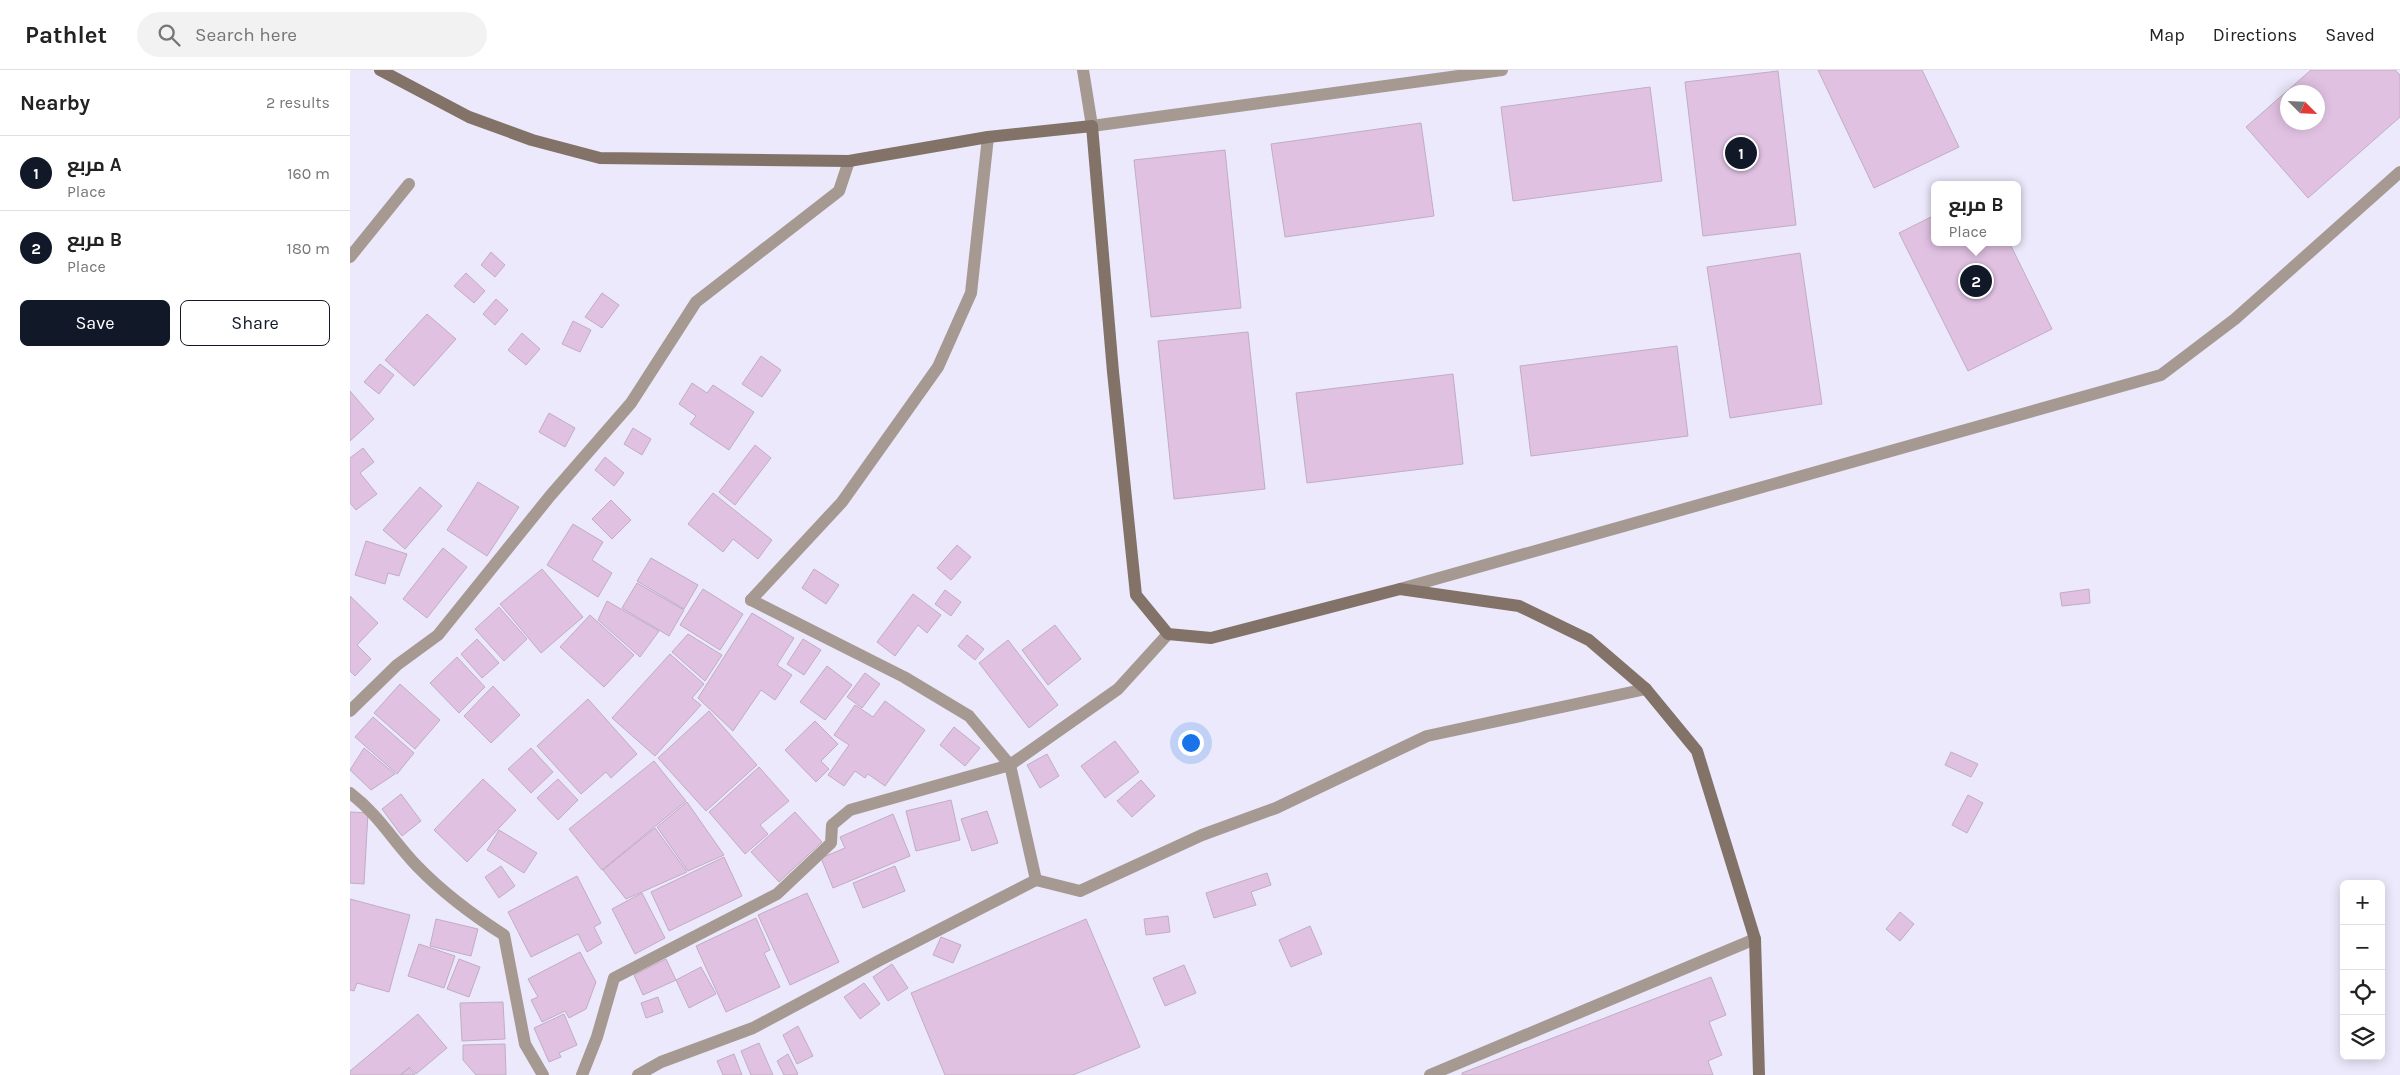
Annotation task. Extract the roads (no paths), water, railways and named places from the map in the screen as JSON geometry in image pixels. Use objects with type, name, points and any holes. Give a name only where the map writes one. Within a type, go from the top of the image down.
[{"type":"street","points":[[380,70],[400,76],[469,117],[532,140],[600,158],[849,161],[988,137],[1092,126],[1502,70]]},
{"type":"street","points":[[1084,70],[1092,126],[1113,372],[1136,595],[1168,634],[1211,638],[1400,589],[2161,375],[2235,319],[2400,172]]},
{"type":"street","points":[[988,137],[971,293],[938,366],[842,502],[751,600],[904,677],[969,716],[1010,765],[1036,880]]},
{"type":"street","points":[[350,711],[397,665],[438,635],[550,496],[631,403],[696,302],[840,192],[849,161]]},
{"type":"street","points":[[350,257],[408,184]]},
{"type":"street","points":[[1400,589],[1519,606],[1589,640],[1646,689],[1697,751],[1755,939],[1759,1075]]},
{"type":"street","points":[[582,1075],[597,1037],[614,978],[777,894],[831,843],[832,825],[850,810],[1010,765],[1118,689],[1168,634]]},
{"type":"street","points":[[638,1075],[661,1062],[753,1028],[1036,880],[1080,891],[1202,835],[1276,808],[1427,736],[1646,689]]},
{"type":"street","points":[[350,793],[368,807],[416,865],[461,908],[504,935],[525,1044],[543,1075]]},
{"type":"street","points":[[1430,1075],[1755,939]]},
{"type":"place","name":"مربع A","points":[[1741,153]]},
{"type":"place","name":"مربع B","points":[[1976,281]]}]
